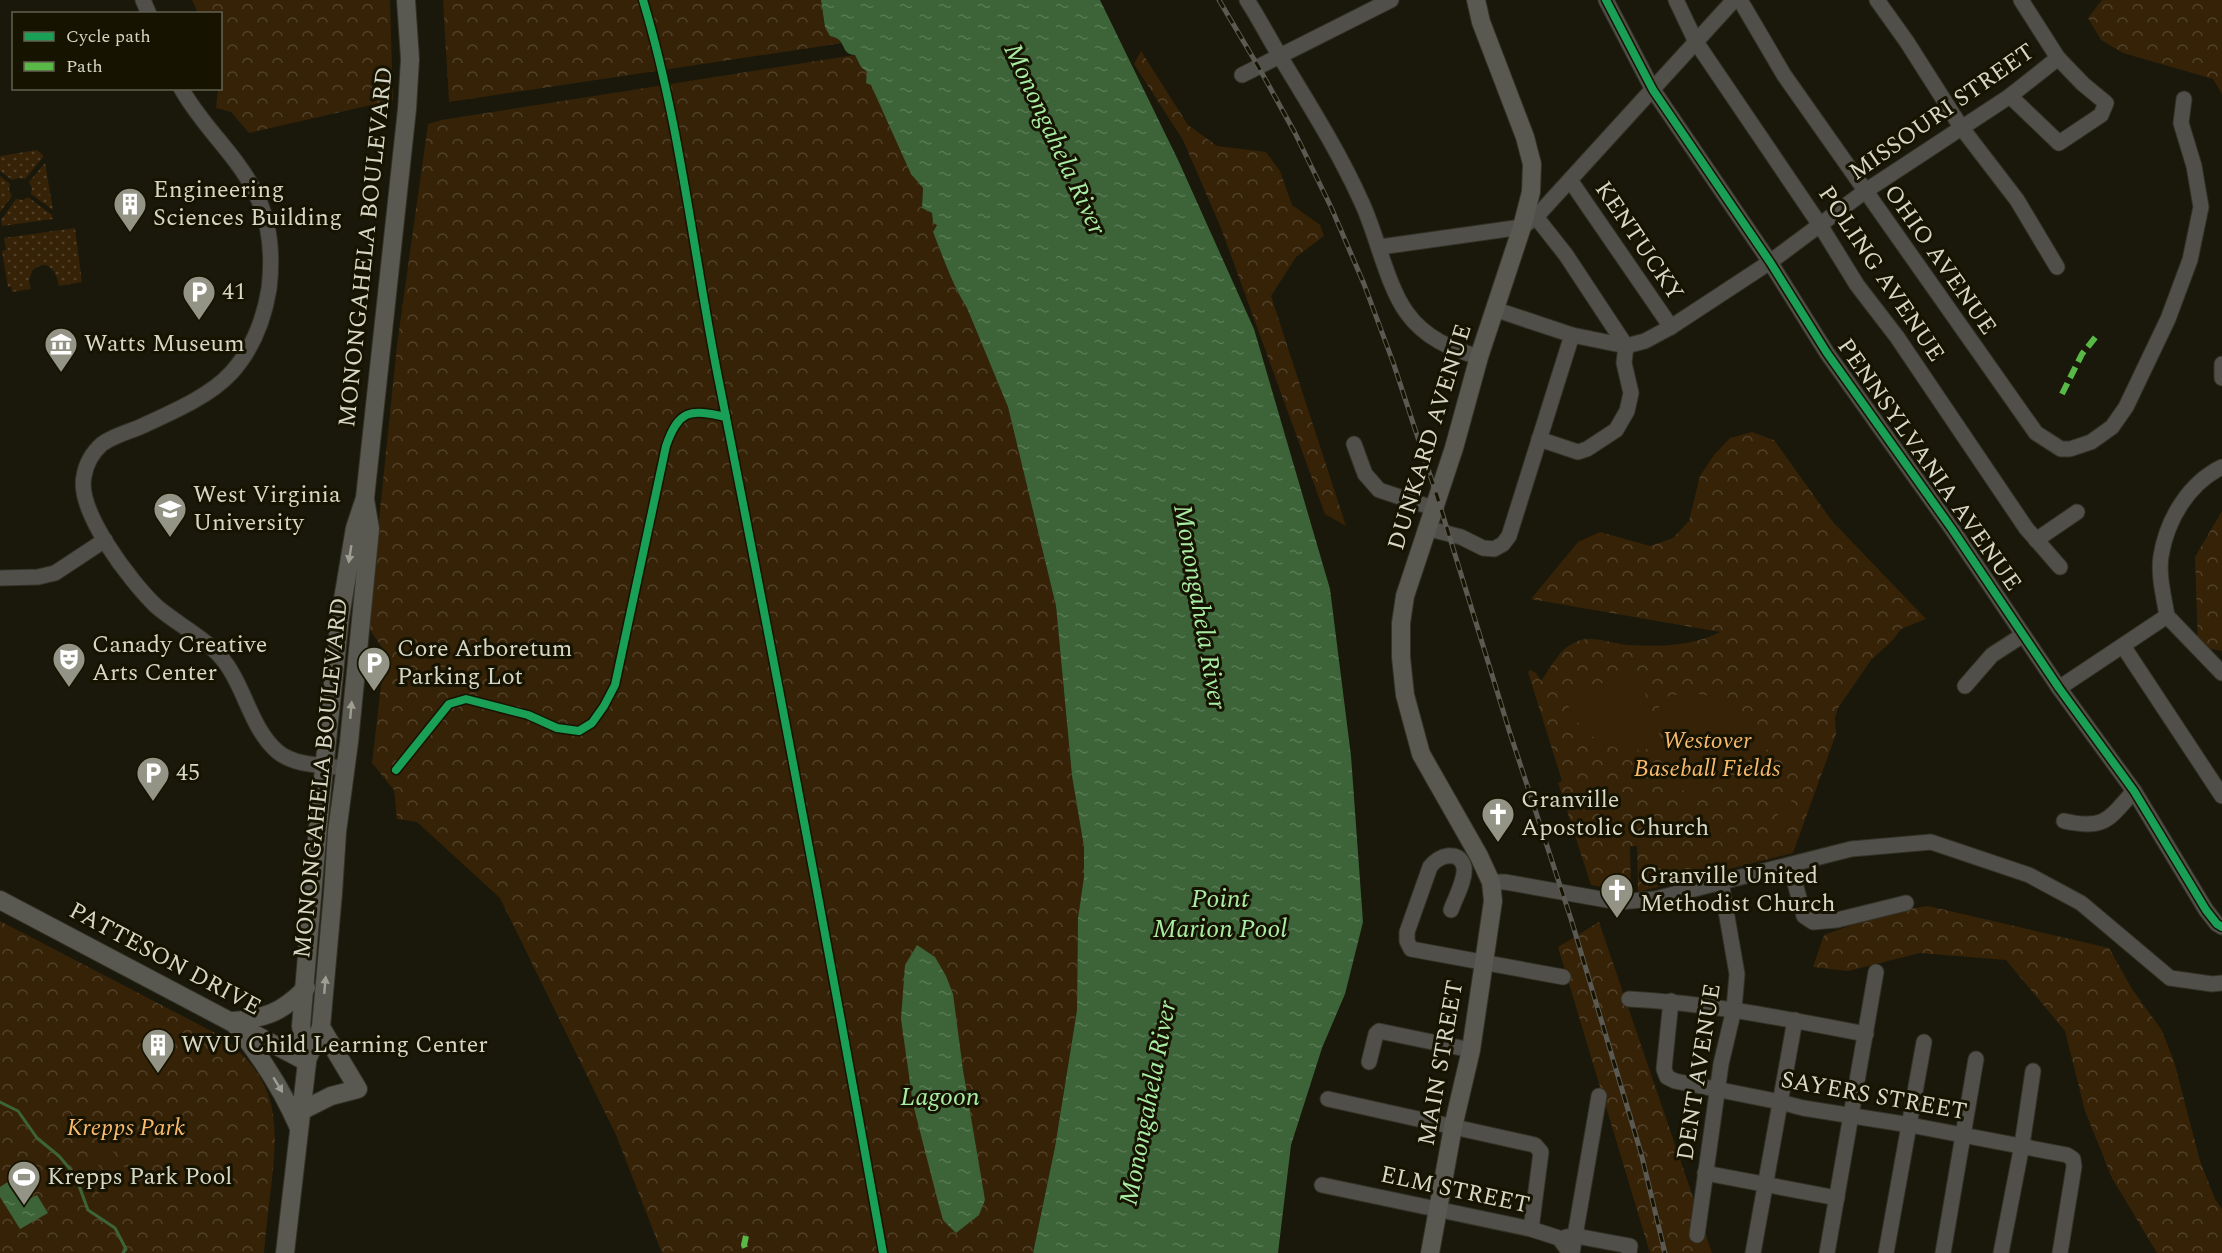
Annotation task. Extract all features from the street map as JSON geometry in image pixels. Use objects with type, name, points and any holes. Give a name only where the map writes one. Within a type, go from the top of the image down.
[{"type":"main road","name":"MONONGAHELA BOULEVARD","points":[[307,1062],[302,1026],[318,827],[340,617],[355,528],[365,498],[407,110],[410,59],[406,0]]},
{"type":"main road","name":"DUNKARD AVENUE","points":[[1476,0],[1481,22],[1525,137],[1532,164],[1529,222],[1494,309],[1454,448],[1405,596],[1401,622],[1401,657],[1405,695],[1420,754],[1459,821],[1468,854],[1491,882]]},
{"type":"main road","name":"MONONGAHELA BOULEVARD","points":[[285,1253],[307,1062],[321,1027],[337,832],[370,529],[365,498]]},
{"type":"main road","name":"MAIN STREET","points":[[1430,1253],[1453,1127],[1471,1050],[1493,901],[1491,882]]},
{"type":"main road","name":"PATTESON DRIVE","points":[[0,900],[307,1062]]},
{"type":"main road","points":[[232,1021],[258,1018],[278,1012],[306,988]]},
{"type":"main road","points":[[232,1021],[252,1046],[300,1119],[331,1096],[358,1089],[321,1027]]},
{"type":"street","points":[[1246,0],[1345,166],[1380,247],[1396,293],[1406,311],[1420,328],[1441,343],[1479,357]]},
{"type":"street","name":"PENNSYLVANIA AVENUE","points":[[1606,0],[1653,90],[1770,262],[1827,353],[1952,530],[2059,688],[2134,791],[2206,910],[2222,927]]},
{"type":"street","name":"POLING AVENUE","points":[[1676,0],[1696,42],[1821,225],[1857,285],[1896,337],[2026,528],[2060,567]]},
{"type":"street","points":[[1380,247],[1529,222],[1734,0]]},
{"type":"street","name":"OHIO AVENUE","points":[[1740,0],[1784,75],[2036,434],[2061,449],[2070,449],[2091,441],[2112,427],[2126,407],[2172,309],[2190,260],[2200,207],[2194,166],[2181,123],[2184,99]]},
{"type":"street","points":[[1877,0],[1907,42],[1961,127],[2017,200],[2057,267]]},
{"type":"street","points":[[2010,96],[2059,143],[2101,115],[2106,103],[2083,84],[2058,58],[2021,0]]},
{"type":"street","points":[[1242,75],[1387,1]]},
{"type":"street","name":"MISSOURI STREET","points":[[1626,346],[1645,341],[1671,327],[1770,262],[1864,192],[2010,96],[2058,58]]},
{"type":"street","points":[[182,90],[254,189],[271,250],[268,296],[255,337],[230,374],[195,399],[102,444],[88,462],[83,486],[86,502],[118,562],[155,604],[215,650],[228,665],[269,743],[280,754],[295,761],[345,768]]},
{"type":"street","name":"KENTUCKY","points":[[1570,180],[1671,327]]},
{"type":"street","points":[[1529,222],[1566,255],[1626,346],[1624,363],[1631,393],[1627,411],[1616,430],[1587,450],[1578,452],[1539,439]]},
{"type":"street","points":[[1494,309],[1572,335],[1626,346]]},
{"type":"street","points":[[1426,528],[1461,537],[1483,548],[1494,549],[1503,544],[1509,536],[1572,335]]},
{"type":"street","points":[[2222,364],[2222,378]]},
{"type":"street","points":[[1354,444],[1365,474],[1379,490],[1433,508]]},
{"type":"street","points":[[2222,467],[2210,472],[2185,498],[2167,534],[2161,558],[2167,616],[2222,673]]},
{"type":"street","points":[[2036,540],[2077,512]]},
{"type":"street","points":[[0,578],[38,577],[55,573],[105,540]]},
{"type":"street","points":[[2059,688],[2167,616]]},
{"type":"street","points":[[1965,686],[1992,654],[2023,635]]},
{"type":"street","points":[[2123,646],[2222,796]]},
{"type":"street","points":[[2064,821],[2086,826],[2098,824],[2110,817],[2134,791]]},
{"type":"street","points":[[1491,882],[1505,882],[1618,902],[1655,899],[1851,849],[1931,842],[2029,875],[2081,903],[2170,978],[2211,984],[2222,983]]},
{"type":"street","points":[[1451,910],[1468,854],[1435,859],[1430,867],[1407,932],[1407,941],[1411,949],[1563,977]]},
{"type":"street","points":[[1790,865],[1804,916],[1813,922],[1837,920],[1906,903]]},
{"type":"street","name":"DENT AVENUE","points":[[1697,1235],[1718,1090],[1734,1009],[1737,974],[1721,882]]},
{"type":"street","points":[[1827,1253],[1876,972]]},
{"type":"street","points":[[1629,999],[1671,1001],[1734,1009],[1866,1034]]},
{"type":"street","name":"SAYERS STREET","points":[[1671,1001],[1664,1069],[1667,1077],[1675,1081],[1803,1108],[1910,1125],[2067,1155],[2073,1159],[2072,1186],[2060,1253]]},
{"type":"street","points":[[1753,1253],[1795,1020]]},
{"type":"street","points":[[1369,1062],[1376,1034],[1379,1031],[1471,1050]]},
{"type":"street","points":[[1886,1253],[1924,1042]]},
{"type":"street","points":[[1943,1253],[1976,1059]]},
{"type":"street","points":[[2001,1253],[2022,1145],[2033,1071]]},
{"type":"street","points":[[1571,1253],[1576,1236],[1599,1096]]},
{"type":"street","points":[[1328,1099],[1535,1145],[1541,1152],[1531,1229]]},
{"type":"street","points":[[1705,1173],[1837,1198]]},
{"type":"street","name":"ELM STREET","points":[[1322,1185],[1531,1229],[1559,1238]]},
{"type":"street","points":[[1559,1238],[1576,1236],[1630,1246],[1629,1253]]},
{"type":"street","points":[[1559,1238],[1571,1253]]},
{"type":"green space","points":[[192,0],[390,0],[393,100],[249,133],[231,112],[216,108],[218,90],[222,90],[222,12],[198,12]]},
{"type":"green space","points":[[443,0],[821,0],[825,27],[843,43],[449,102]]},
{"type":"green space","points":[[2102,0],[2222,0],[2222,94],[2213,79],[2123,53],[2101,40],[2088,18]]},
{"type":"green space","points":[[1141,51],[1188,125],[1217,146],[1266,152],[1280,171],[1292,205],[1320,225],[1324,236],[1296,257],[1271,296],[1346,526],[1325,514],[1221,228],[1183,140],[1134,64]]},
{"type":"green space","points":[[855,55],[861,67],[867,72],[911,173],[923,189],[922,208],[932,213],[933,223],[937,224],[933,232],[940,251],[967,308],[1008,407],[1056,606],[1072,776],[1084,847],[1084,877],[1078,918],[1077,1010],[1055,1147],[1033,1253],[662,1253],[616,1135],[500,898],[417,822],[397,819],[394,790],[372,763],[385,652],[368,627],[397,345],[428,124],[441,120]]},
{"type":"green space","points":[[37,150],[44,156],[25,179],[12,180],[0,171],[0,156]]},
{"type":"green space","points":[[45,163],[53,210],[31,194],[32,188],[29,182]]},
{"type":"green space","points":[[0,176],[10,184],[9,190],[12,196],[0,212]]},
{"type":"green space","points":[[28,197],[52,215],[53,219],[2,226],[1,220],[16,199],[23,200]]},
{"type":"green space","points":[[75,228],[82,282],[59,286],[56,275],[50,267],[42,265],[32,271],[29,281],[31,289],[12,292],[11,287],[8,287],[2,251],[6,250],[4,238]]},
{"type":"green space","name":"Westover Baseball Fields","points":[[1752,432],[1774,440],[1832,521],[1926,619],[1901,629],[1892,641],[1871,660],[1838,708],[1835,718],[1836,734],[1793,853],[1638,892],[1637,846],[1630,846],[1631,892],[1591,885],[1558,783],[1562,781],[1528,672],[1530,670],[1536,673],[1541,681],[1565,648],[1585,639],[1652,646],[1687,643],[1720,632],[1531,599],[1578,542],[1600,532],[1650,546],[1673,538],[1689,521],[1700,476],[1714,455],[1730,438]]},
{"type":"green space","points":[[2222,511],[2222,651],[2198,646],[2195,557]]},
{"type":"green space","points":[[1637,672],[1639,676],[1662,743],[1648,748],[1619,749],[1593,737],[1573,715],[1567,702],[1576,693]]},
{"type":"green space","points":[[1684,693],[1711,697],[1735,708],[1754,725],[1768,749],[1691,794],[1682,790],[1657,699]]},
{"type":"green space","points":[[1788,791],[1799,825],[1783,830],[1772,797]]},
{"type":"green space","points":[[1928,906],[2109,948],[2132,989],[2161,1029],[2174,1061],[2200,1161],[2215,1199],[2222,1209],[2222,1253],[2157,1253],[2112,1178],[2085,1111],[2065,1031],[2006,960],[1920,953],[1848,971],[1813,967],[1824,935],[1888,912]]},
{"type":"green space","name":"Krepps Park","points":[[0,921],[219,1035],[252,1066],[270,1098],[275,1135],[264,1253],[0,1253]]},
{"type":"green space","points":[[1599,922],[1712,1253],[1650,1253],[1558,947]]},
{"type":"green space","points":[[110,1148],[131,1176],[118,1186],[96,1158]]},
{"type":"green space","points":[[94,1160],[116,1188],[103,1198],[81,1170]]},
{"type":"water","name":"Point Marion Pool","points":[[821,0],[1100,0],[1179,162],[1254,329],[1330,589],[1351,756],[1363,922],[1345,994],[1322,1048],[1291,1145],[1278,1253],[1033,1253],[1055,1147],[1077,1010],[1078,918],[1084,877],[1084,847],[1072,776],[1056,606],[1008,407],[967,308],[944,261],[933,232],[937,225],[933,223],[932,213],[922,208],[923,188],[911,174],[871,85],[866,83],[867,72],[861,67],[855,55],[847,52],[839,40],[830,36],[825,27]]},
{"type":"water","name":"Lagoon","points":[[917,945],[935,957],[953,994],[985,1200],[979,1215],[956,1233],[943,1220],[938,1202],[913,1104],[901,1019],[905,965]]},
{"type":"water","name":"Krepps Park Pool","points":[[17,1176],[31,1198],[37,1195],[48,1213],[20,1229],[0,1197],[0,1187]]},
{"type":"waterway","points":[[0,1102],[18,1111],[37,1138],[59,1156],[75,1175],[88,1210],[115,1228],[126,1249],[123,1253]]},
{"type":"railway","points":[[1219,0],[1295,133],[1331,207],[1364,284],[1393,362],[1571,919],[1641,1153],[1665,1253]]},
{"type":"marked path","points":[[2062,394],[2082,354],[2098,334]]},
{"type":"marked path","points":[[746,1236],[744,1245],[747,1253]]},
{"type":"cycle path","points":[[643,0],[667,93],[709,330],[803,815],[883,1253]]},
{"type":"cycle path","points":[[1606,0],[1653,90],[1770,262],[1827,353],[1952,529],[2059,688],[2134,791],[2206,910],[2222,927]]},
{"type":"cycle path","points":[[396,770],[449,704],[466,699],[528,715],[557,728],[579,731],[592,723],[615,685],[666,446],[671,434],[681,418],[687,415],[703,413],[726,417]]},
{"type":"place","name":"Engineering Sciences Building","points":[[130,233]]},
{"type":"place","name":"41","points":[[199,321]]},
{"type":"place","name":"Watts Museum","points":[[61,373]]},
{"type":"place","name":"West Virginia University","points":[[170,538]]},
{"type":"place","name":"Canady Creative Arts Center","points":[[69,688]]},
{"type":"place","name":"Core Arboretum Parking Lot","points":[[374,692]]},
{"type":"place","name":"45","points":[[153,802]]},
{"type":"place","name":"Granville Apostolic Church","points":[[1498,843]]},
{"type":"place","name":"Granville United Methodist Church","points":[[1617,919]]},
{"type":"place","name":"WVU Child Learning Center","points":[[158,1074]]},
{"type":"place","name":"Krepps Park Pool","points":[[24,1206]]},
{"type":"water label","name":"Monongahela River","points":[[1055,139]]},
{"type":"water label","name":"Monongahela River","points":[[1200,607]]},
{"type":"water label","name":"Monongahela River","points":[[1148,1103]]}]
